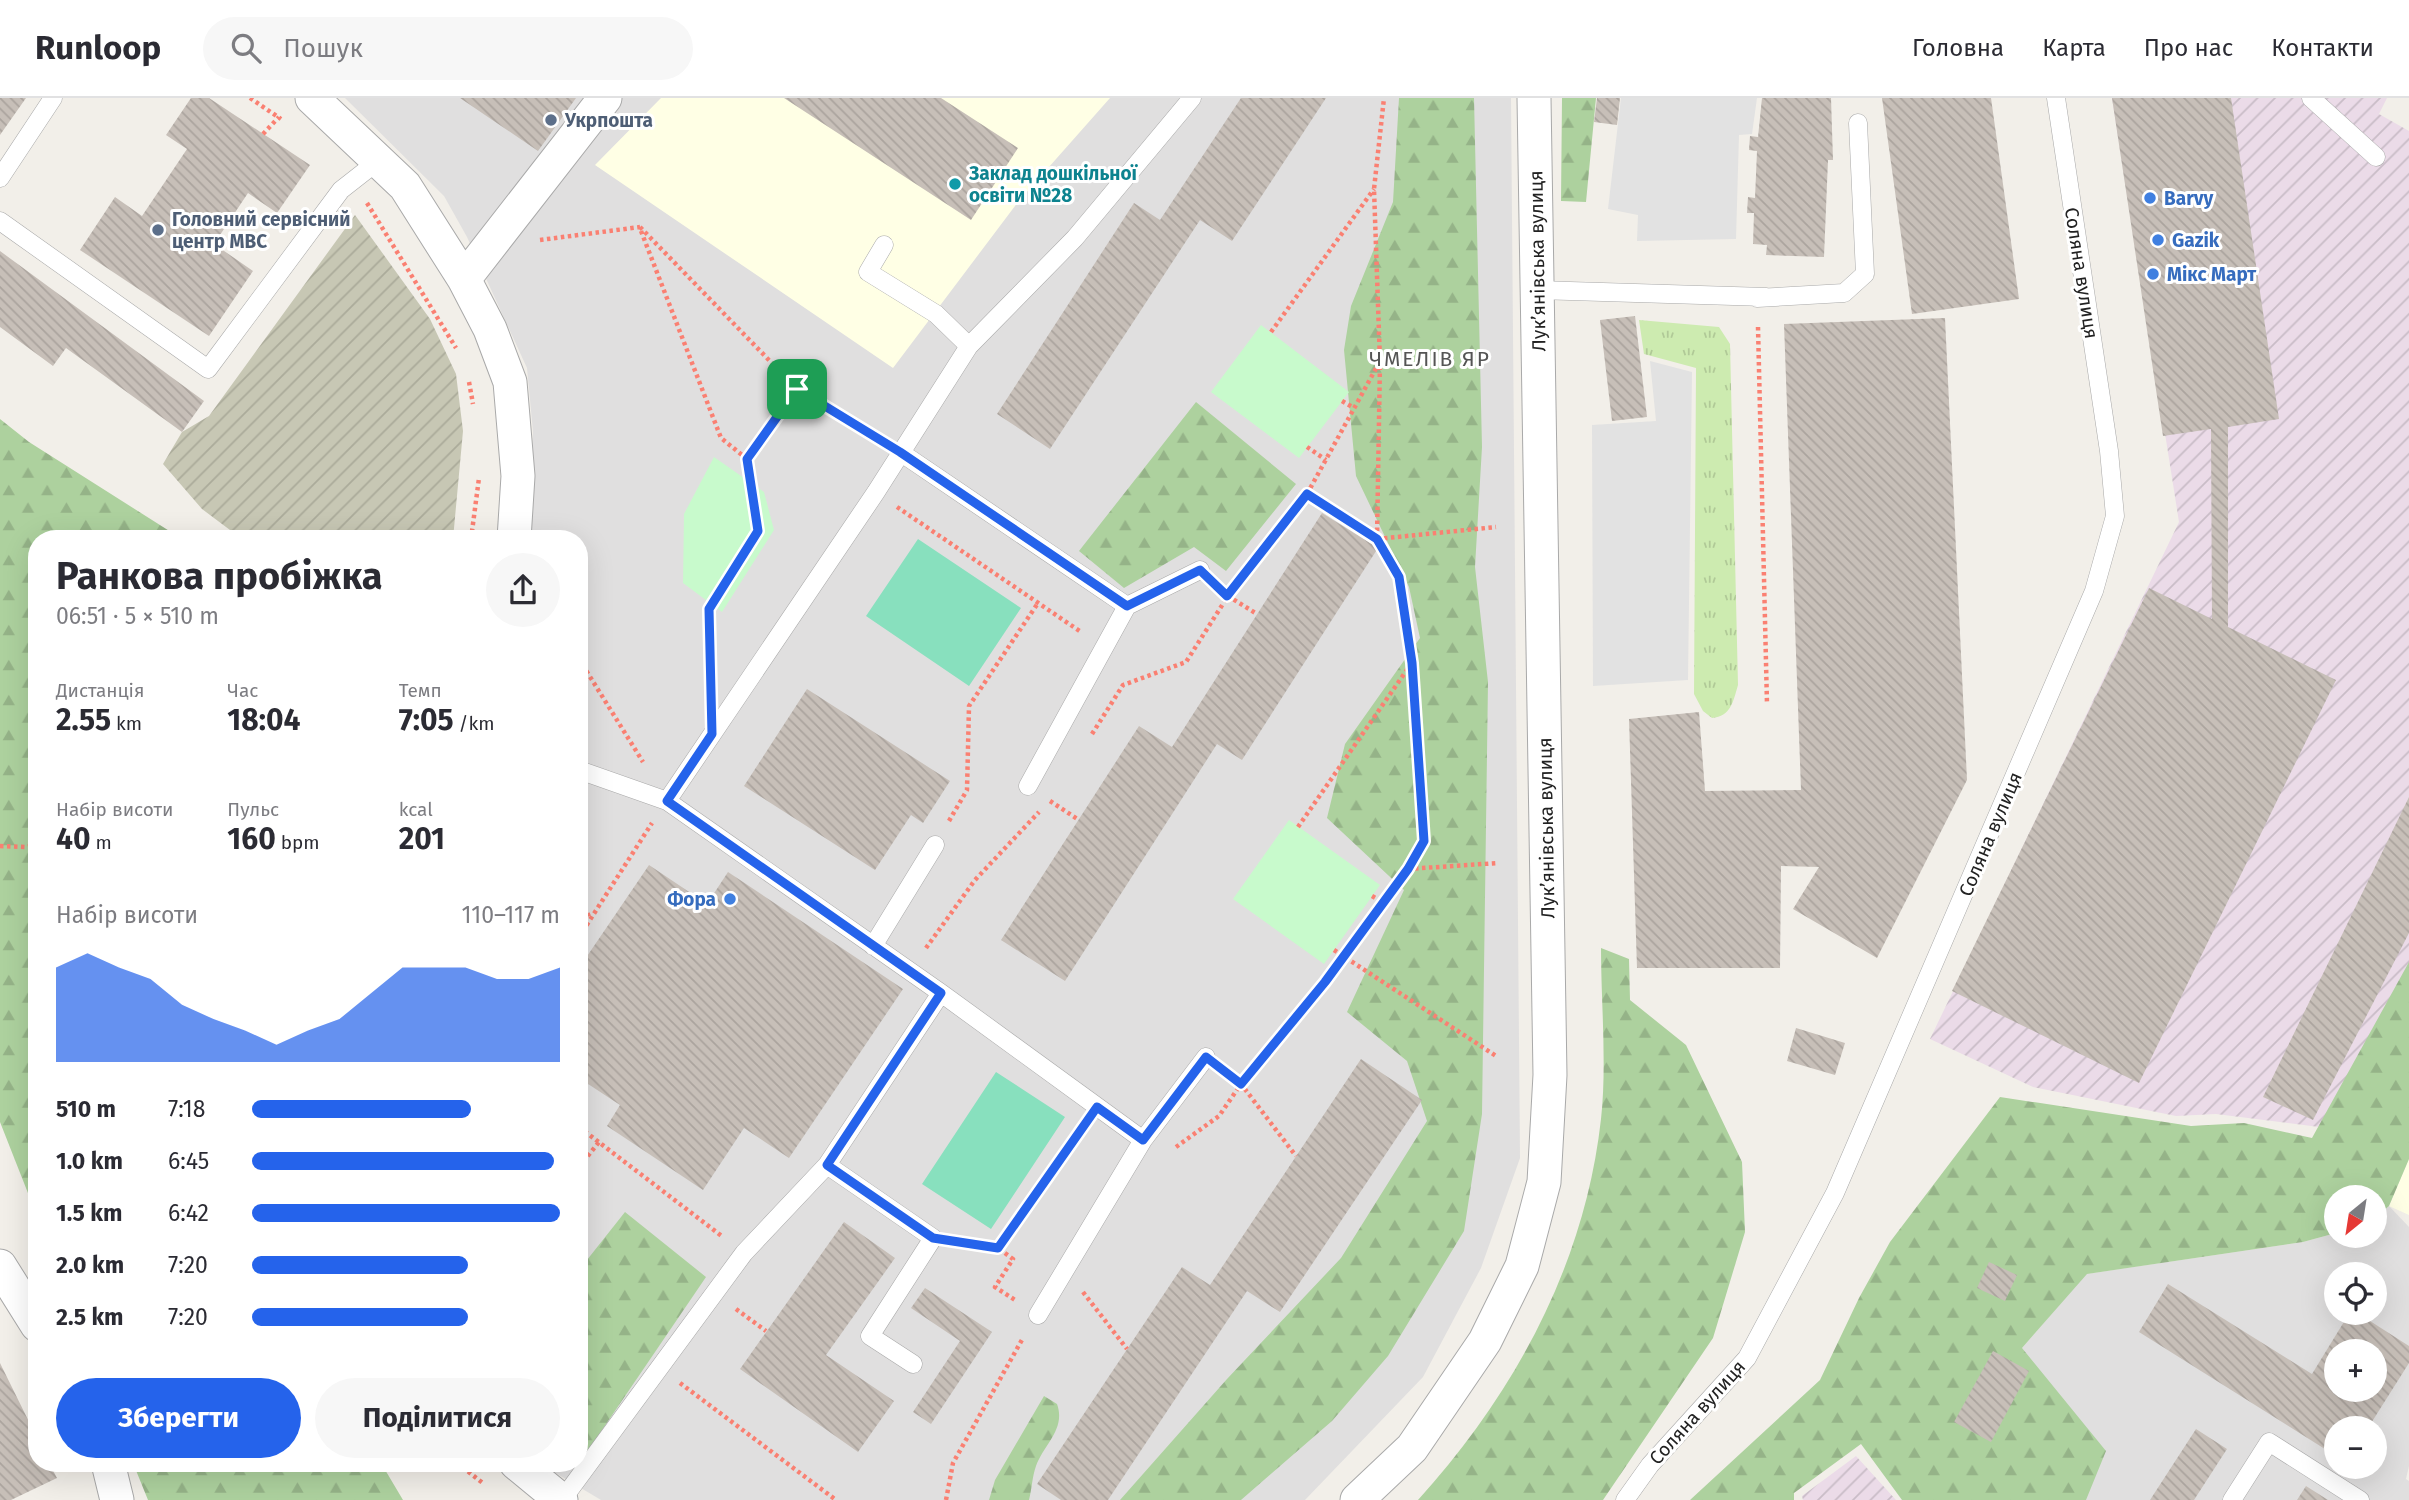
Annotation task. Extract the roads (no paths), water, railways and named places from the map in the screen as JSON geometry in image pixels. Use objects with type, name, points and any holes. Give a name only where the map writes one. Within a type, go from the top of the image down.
[{"type":"street","points":[[312,98],[405,186],[464,279],[490,329],[510,382],[518,476],[515,530]]},
{"type":"street","points":[[464,279],[605,98]]},
{"type":"street","name":"Лукʼянівська вулиця","points":[[1357,1500],[1412,1448],[1485,1341],[1522,1266],[1544,1182],[1550,1075],[1534,98]]},
{"type":"street","points":[[0,1266],[28,1311]]},
{"type":"street","points":[[110,1472],[117,1500]]},
{"type":"street","points":[[527,1472],[562,1500]]},
{"type":"lane","points":[[0,178],[53,98]]},
{"type":"lane","points":[[667,801],[876,492],[969,346],[1075,237],[1192,98]]},
{"type":"lane","name":"Соляна вулиця","points":[[1625,1500],[1650,1465],[1747,1357],[1836,1193],[2094,591],[2115,516],[2109,450],[2056,98]]},
{"type":"lane","points":[[2311,98],[2376,157]]},
{"type":"lane","points":[[1537,290],[1766,297],[1758,298],[1844,293],[1866,274],[1858,123]]},
{"type":"lane","points":[[0,221],[208,369],[341,190],[378,161]]},
{"type":"lane","points":[[884,245],[867,272],[936,314],[969,346]]},
{"type":"lane","points":[[900,452],[1127,606]]},
{"type":"lane","points":[[1028,786],[1127,606],[1200,570]]},
{"type":"lane","points":[[588,773],[667,801],[941,993],[1143,1140]]},
{"type":"lane","points":[[873,946],[935,845]]},
{"type":"lane","points":[[588,1465],[744,1254],[827,1165],[941,993]]},
{"type":"lane","points":[[1031,1311],[1063,1273],[1143,1140],[1206,1057]]},
{"type":"lane","points":[[827,1165],[933,1238],[870,1336],[914,1364]]},
{"type":"lane","points":[[2232,1500],[2269,1442],[2360,1500]]},
{"type":"lane","points":[[562,1500],[583,1472]]},
{"type":"place","name":"Укрпошта","points":[[551,120]]},
{"type":"place","name":"Заклад дошкільної освіти №28","points":[[955,184]]},
{"type":"place","name":"Barvy","points":[[2150,198]]},
{"type":"place","name":"Головний сервісний центр МВС","points":[[158,230]]},
{"type":"place","name":"Gazik","points":[[2158,240]]},
{"type":"place","name":"Мікс Март","points":[[2153,274]]},
{"type":"place","name":"Фора","points":[[730,899]]},
{"type":"district","name":"ЧМЕЛІВ ЯР","points":[[1430,359]]}]
